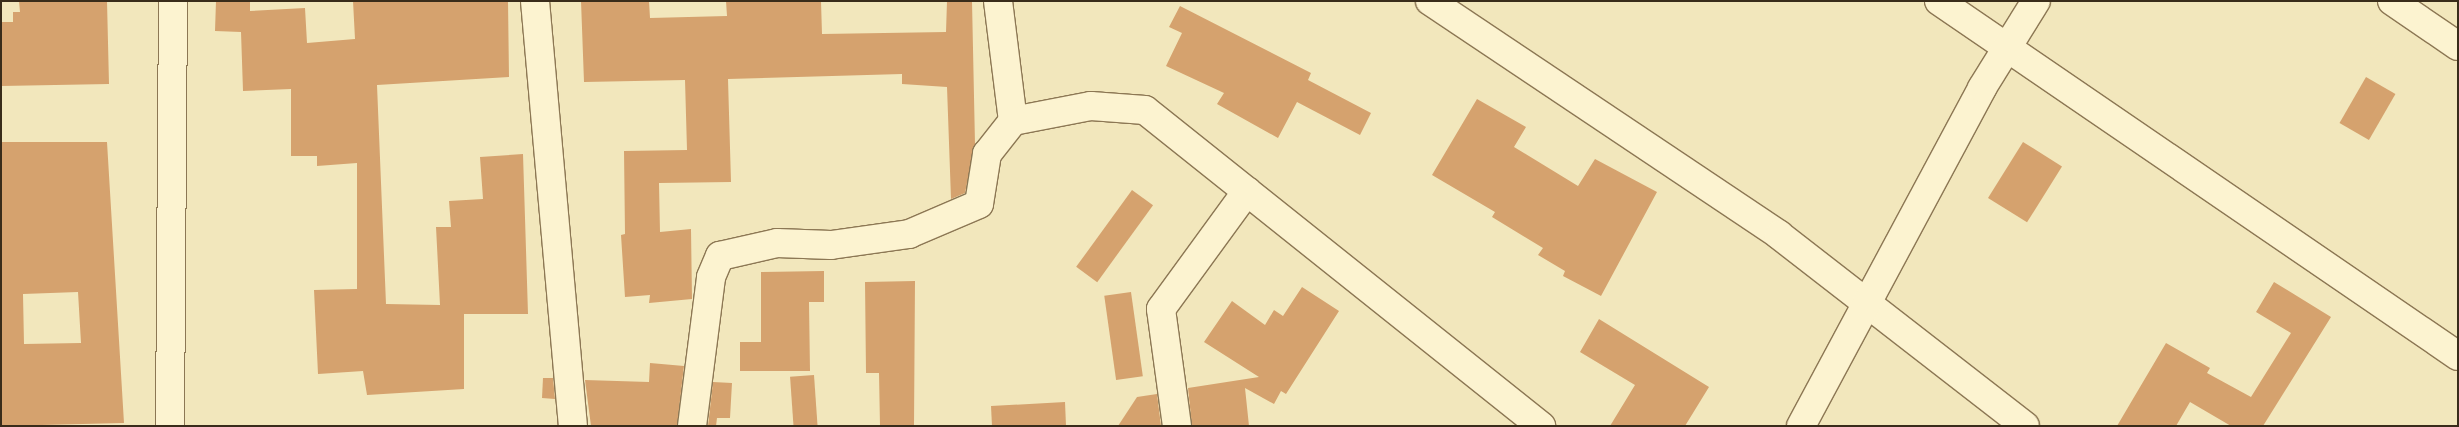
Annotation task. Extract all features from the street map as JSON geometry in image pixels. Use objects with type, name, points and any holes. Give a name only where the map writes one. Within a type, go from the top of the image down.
[{"type":"street","points":[[170,426],[174,1]]},
{"type":"street","points":[[535,1],[573,426]]},
{"type":"street","points":[[998,1],[1013,121]]},
{"type":"street","points":[[1430,1],[1779,235],[2025,426]]},
{"type":"street","points":[[1939,1],[2009,46],[2458,356]]},
{"type":"street","points":[[1801,426],[2009,46],[2036,1]]},
{"type":"street","points":[[2392,1],[2458,46]]},
{"type":"street","points":[[692,426],[711,277],[720,256],[777,243],[832,245],[908,234],[979,204],[987,154],[1013,121],[1091,106],[1146,110],[1541,426]]},
{"type":"street","points":[[1177,426],[1161,308],[1247,191]]},
{"type":"building","points":[[19,1],[107,1],[109,84],[1,86],[1,22],[13,22],[13,12],[20,12]]},
{"type":"building","points":[[216,1],[250,1],[250,11],[305,8],[307,43],[355,39],[353,1],[508,1],[509,77],[377,85],[386,304],[440,305],[436,227],[451,227],[449,201],[483,199],[480,157],[523,154],[528,314],[464,314],[464,389],[367,395],[363,371],[318,374],[314,290],[357,289],[357,163],[317,166],[317,156],[291,156],[291,89],[243,91],[241,32],[215,31]]},
{"type":"building","points":[[581,1],[649,1],[650,18],[727,16],[726,1],[821,1],[822,34],[946,32],[947,1],[972,1],[975,144],[965,193],[951,199],[947,87],[902,84],[902,74],[728,79],[731,182],[659,183],[660,232],[691,229],[692,299],[649,303],[650,295],[625,297],[621,235],[625,234],[624,151],[687,150],[685,80],[584,82]]},
{"type":"building","points":[[1180,6],[1311,73],[1308,80],[1371,113],[1360,135],[1297,102],[1278,138],[1217,104],[1224,93],[1166,66],[1182,33],[1169,27]]},
{"type":"building","points":[[2366,77],[2395,94],[2369,140],[2340,123]]},
{"type":"building","points":[[1477,99],[1526,127],[1514,147],[1578,186],[1595,159],[1657,192],[1601,296],[1563,276],[1565,271],[1538,255],[1543,248],[1492,217],[1495,212],[1432,175]]},
{"type":"building","points":[[1,142],[107,142],[124,423],[1,426]],"holes":[[[78,292],[81,343],[24,344],[23,294]]]},
{"type":"building","points":[[2023,142],[2062,166],[2027,222],[1988,198]]},
{"type":"building","points":[[1132,190],[1153,205],[1097,282],[1076,267]]},
{"type":"building","points":[[824,271],[824,302],[809,302],[810,371],[740,371],[740,342],[761,342],[761,272]]},
{"type":"building","points":[[915,281],[914,426],[880,426],[879,373],[866,373],[865,282]]},
{"type":"building","points":[[2274,282],[2331,317],[2263,426],[2231,426],[2190,402],[2176,426],[2117,426],[2166,343],[2210,368],[2207,373],[2251,397],[2291,333],[2256,312]]},
{"type":"building","points":[[1302,287],[1339,311],[1286,394],[1281,391],[1274,404],[1245,388],[1249,426],[1192,426],[1188,388],[1259,377],[1204,342],[1232,301],[1265,325],[1274,310],[1283,316]]},
{"type":"building","points":[[1131,292],[1143,376],[1116,380],[1104,296]]},
{"type":"building","points":[[1599,319],[1709,387],[1685,426],[1610,426],[1635,385],[1580,352]]},
{"type":"building","points":[[650,363],[684,366],[677,426],[591,426],[585,380],[649,382]]},
{"type":"building","points":[[814,375],[818,426],[794,426],[790,377]]},
{"type":"building","points":[[543,378],[553,378],[555,399],[542,398]]},
{"type":"building","points":[[713,382],[732,383],[730,418],[717,418],[716,426],[708,426]]},
{"type":"building","points":[[1157,394],[1161,426],[1118,426],[1137,397]]},
{"type":"building","points":[[1065,402],[1066,426],[992,426],[991,406]]}]
